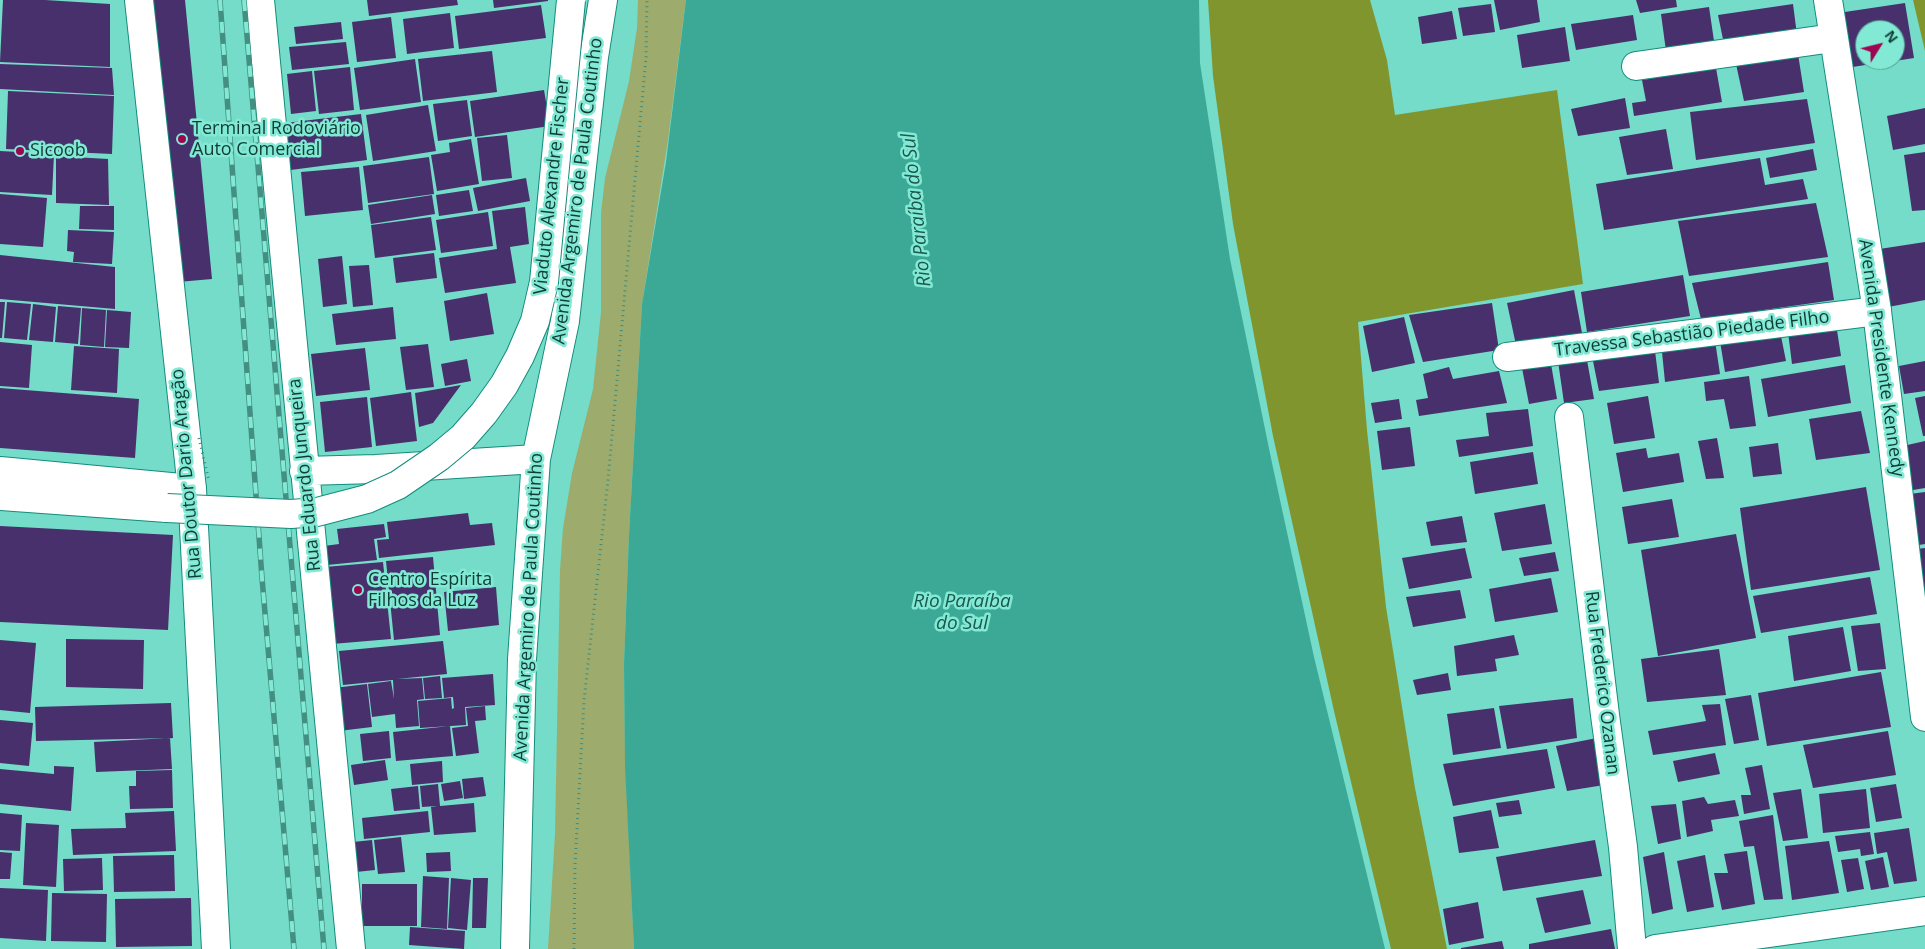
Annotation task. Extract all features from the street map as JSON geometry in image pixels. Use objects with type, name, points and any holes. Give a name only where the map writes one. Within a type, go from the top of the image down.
[{"type":"street","name":"Rua Doutor Dario Aragão","points":[[139,0],[192,489],[216,949]]},
{"type":"street","name":"Rua Eduardo Junqueira","points":[[260,0],[351,949]]},
{"type":"street","name":"Viaduto Alexandre Fischer","points":[[0,496],[270,514],[317,512],[367,499],[398,485],[439,457],[463,437],[484,413],[504,385],[520,356],[534,321],[542,290],[549,244],[571,0]]},
{"type":"street","name":"Avenida Argemiro de Paula Coutinho","points":[[515,949],[522,659],[536,459],[565,321],[594,57],[603,0]]},
{"type":"street","name":"Avenida Presidente Kennedy","points":[[1828,0],[1877,311],[1925,718]]},
{"type":"street","points":[[1636,66],[1833,38]]},
{"type":"street","name":"Travessa Sebastião Piedade Filho","points":[[1507,357],[1877,311]]},
{"type":"street","name":"Rua Frederico Ozanan","points":[[1569,416],[1623,847],[1632,949]]},
{"type":"street","points":[[304,471],[376,469],[536,459]]},
{"type":"street","points":[[0,471],[192,489]]},
{"type":"street","points":[[1655,949],[1925,911]]},
{"type":"path","points":[[574,949],[575,864],[584,701],[608,480],[646,57],[647,0]]},
{"type":"shaded area","points":[[638,0],[686,0],[668,140],[642,304],[629,535],[624,664],[625,753],[634,949],[548,949],[555,834],[560,570],[563,528],[572,473],[593,389],[601,312],[601,213],[605,178],[629,81],[637,28]]},
{"type":"shaded area","points":[[1208,0],[1370,0],[1387,60],[1395,115],[1557,90],[1583,284],[1358,322],[1367,430],[1386,607],[1415,788],[1447,949],[1391,949],[1334,711],[1273,436],[1233,224],[1213,76]]},
{"type":"shaded area","points":[[1913,0],[1925,0],[1925,51]]},
{"type":"water","name":"Rio Paraíba do Sul","points":[[686,0],[1199,0],[1200,63],[1230,259],[1314,657],[1385,949],[634,949],[625,767],[624,664],[629,535],[642,304],[666,162]]},
{"type":"building","points":[[3,0],[45,0],[110,4],[110,67],[0,62]]},
{"type":"building","name":"Terminal Rodoviário Auto Comercial","points":[[152,0],[185,0],[212,279],[178,282]]},
{"type":"building","points":[[367,0],[457,0],[458,5],[369,16]]},
{"type":"building","points":[[493,0],[548,0],[548,1],[494,8]]},
{"type":"building","points":[[1494,0],[1537,0],[1540,22],[1500,30]]},
{"type":"building","points":[[1636,0],[1676,0],[1677,7],[1640,13]]},
{"type":"building","points":[[1905,3],[1914,58],[1905,59],[1905,20],[1855,20],[1855,67],[1846,68],[1838,13]]},
{"type":"building","points":[[1491,4],[1495,32],[1463,36],[1458,8]]},
{"type":"building","points":[[1793,4],[1797,35],[1725,49],[1718,15]]},
{"type":"building","points":[[541,5],[546,38],[459,49],[455,16]]},
{"type":"building","points":[[1709,7],[1714,41],[1666,51],[1661,14]]},
{"type":"building","points":[[1452,11],[1457,39],[1422,44],[1418,17]]},
{"type":"building","points":[[450,13],[454,48],[407,54],[403,19]]},
{"type":"building","points":[[1633,15],[1637,40],[1576,50],[1571,24]]},
{"type":"building","points":[[391,17],[396,58],[357,62],[352,22]]},
{"type":"building","points":[[341,22],[343,39],[296,44],[294,27]]},
{"type":"building","points":[[1565,27],[1570,61],[1522,68],[1517,35]]},
{"type":"building","points":[[346,42],[349,64],[292,70],[289,47]]},
{"type":"building","points":[[492,51],[497,92],[423,101],[418,59]]},
{"type":"building","points":[[1798,54],[1804,92],[1744,101],[1736,64]]},
{"type":"building","points":[[415,59],[421,102],[360,110],[354,68]]},
{"type":"building","points":[[0,64],[112,68],[114,95],[0,89]]},
{"type":"building","points":[[350,67],[354,110],[319,114],[314,71]]},
{"type":"building","points":[[1716,68],[1722,102],[1634,116],[1632,103],[1646,101],[1642,80]]},
{"type":"building","points":[[312,71],[316,111],[291,114],[287,74]]},
{"type":"building","points":[[544,90],[550,126],[475,137],[470,101]]},
{"type":"building","points":[[8,91],[114,96],[112,154],[6,149]]},
{"type":"building","points":[[1625,98],[1630,128],[1578,136],[1571,109]]},
{"type":"building","points":[[1807,99],[1815,143],[1696,160],[1690,112]]},
{"type":"building","points":[[467,100],[472,136],[438,141],[433,104]]},
{"type":"building","points":[[428,105],[436,151],[373,161],[366,115]]},
{"type":"building","points":[[1925,108],[1925,144],[1893,150],[1887,116]]},
{"type":"building","points":[[361,114],[367,160],[283,171],[277,124]]},
{"type":"building","points":[[1666,129],[1673,169],[1627,175],[1619,137]]},
{"type":"building","points":[[507,135],[512,178],[482,181],[477,138]]},
{"type":"building","points":[[471,139],[479,184],[437,191],[431,155],[450,152],[449,143]]},
{"type":"building","points":[[1813,149],[1817,170],[1770,178],[1766,158]]},
{"type":"building","points":[[0,151],[54,154],[52,195],[0,192]]},
{"type":"building","points":[[1925,152],[1925,210],[1912,211],[1904,155]]},
{"type":"building","points":[[56,156],[108,159],[109,205],[56,203]]},
{"type":"building","points":[[429,157],[434,194],[368,203],[363,166]]},
{"type":"building","points":[[1760,158],[1765,185],[1803,179],[1808,199],[1604,230],[1596,184]]},
{"type":"building","points":[[359,167],[363,210],[305,216],[301,172]]},
{"type":"building","points":[[526,178],[530,201],[478,211],[473,188]]},
{"type":"building","points":[[469,190],[473,211],[439,216],[436,195]]},
{"type":"building","points":[[0,194],[47,198],[43,247],[0,244]]},
{"type":"building","points":[[432,195],[435,214],[371,224],[368,205]]},
{"type":"building","points":[[1816,203],[1828,257],[1689,276],[1678,221]]},
{"type":"building","points":[[80,206],[114,206],[114,230],[79,229]]},
{"type":"building","points":[[525,207],[529,244],[510,247],[516,283],[445,293],[439,258],[497,249],[492,211]]},
{"type":"building","points":[[488,212],[493,246],[441,253],[436,220]]},
{"type":"building","points":[[431,217],[436,250],[375,258],[371,225]]},
{"type":"building","points":[[68,230],[114,232],[112,264],[73,262],[74,252],[67,251]]},
{"type":"building","points":[[1925,242],[1925,300],[1883,308],[1873,250]]},
{"type":"building","points":[[434,253],[437,278],[396,283],[393,258]]},
{"type":"building","points":[[0,255],[115,267],[115,309],[0,299]]},
{"type":"building","points":[[342,256],[347,304],[323,307],[318,259]]},
{"type":"building","points":[[1828,262],[1834,300],[1701,319],[1692,283]]},
{"type":"building","points":[[369,265],[373,305],[353,307],[349,266]]},
{"type":"building","points":[[1683,275],[1690,316],[1587,332],[1581,292]]},
{"type":"building","points":[[1574,290],[1582,333],[1516,345],[1507,303]]},
{"type":"building","points":[[487,293],[494,334],[450,341],[444,301]]},
{"type":"building","points":[[0,302],[5,302],[2,338],[0,338]]},
{"type":"building","points":[[7,302],[31,304],[27,340],[4,338]]},
{"type":"building","points":[[1492,303],[1499,350],[1423,362],[1409,315]]},
{"type":"building","points":[[33,304],[56,307],[53,342],[29,340]]},
{"type":"building","points":[[58,306],[81,308],[78,344],[55,342]]},
{"type":"building","points":[[393,307],[396,339],[336,345],[332,314]]},
{"type":"building","points":[[82,308],[106,310],[104,347],[80,345]]},
{"type":"building","points":[[107,310],[131,312],[129,348],[105,347]]},
{"type":"building","points":[[1404,317],[1415,363],[1372,372],[1363,326]]},
{"type":"building","points":[[1836,324],[1841,356],[1792,364],[1788,332]]},
{"type":"building","points":[[1780,331],[1786,361],[1725,372],[1720,341]]},
{"type":"building","points":[[1714,334],[1720,374],[1665,382],[1661,342]]},
{"type":"building","points":[[0,342],[32,345],[29,388],[0,386]]},
{"type":"building","points":[[1654,343],[1659,383],[1599,391],[1591,351]]},
{"type":"building","points":[[428,344],[434,387],[406,390],[400,347]]},
{"type":"building","points":[[74,346],[119,349],[117,393],[71,390]]},
{"type":"building","points":[[365,348],[370,390],[316,396],[311,354]]},
{"type":"building","points":[[1585,349],[1594,399],[1564,403],[1557,354]]},
{"type":"building","points":[[1550,358],[1557,399],[1529,404],[1521,363]]},
{"type":"building","points":[[467,359],[471,381],[445,386],[441,364]]},
{"type":"building","points":[[1925,361],[1925,391],[1904,394],[1899,366]]},
{"type":"building","points":[[1845,365],[1851,403],[1768,417],[1761,379]]},
{"type":"building","points":[[1449,367],[1453,379],[1499,371],[1507,403],[1419,416],[1416,400],[1428,398],[1423,374]]},
{"type":"building","points":[[1749,376],[1756,426],[1730,429],[1724,399],[1706,401],[1704,382]]},
{"type":"building","points":[[461,385],[433,423],[419,427],[415,393]]},
{"type":"building","points":[[0,388],[139,399],[135,458],[0,448]]},
{"type":"building","points":[[411,392],[417,441],[376,446],[370,398]]},
{"type":"building","points":[[1648,396],[1655,438],[1614,444],[1607,403]]},
{"type":"building","points":[[1925,396],[1925,436],[1923,436],[1915,398]]},
{"type":"building","points":[[367,397],[372,447],[325,452],[320,402]]},
{"type":"building","points":[[1399,399],[1402,419],[1375,423],[1371,403]]},
{"type":"building","points":[[1528,409],[1533,446],[1459,457],[1456,440],[1489,436],[1486,413]]},
{"type":"building","points":[[1861,411],[1870,453],[1816,460],[1809,419]]},
{"type":"building","points":[[1410,427],[1415,466],[1382,470],[1377,431]]},
{"type":"building","points":[[1717,438],[1724,478],[1706,479],[1698,441]]},
{"type":"building","points":[[1925,441],[1925,488],[1913,490],[1903,446]]},
{"type":"building","points":[[1778,443],[1782,474],[1753,477],[1749,447]]},
{"type":"building","points":[[1646,448],[1648,458],[1679,453],[1684,482],[1623,492],[1616,453]]},
{"type":"building","points":[[1533,452],[1538,484],[1475,494],[1470,462]]},
{"type":"building","points":[[1866,487],[1880,570],[1751,590],[1740,508]]},
{"type":"building","points":[[1925,492],[1925,544],[1919,545],[1910,494]]},
{"type":"building","points":[[1672,499],[1679,537],[1628,544],[1622,507]]},
{"type":"building","points":[[1545,504],[1552,544],[1502,551],[1494,513]]},
{"type":"building","points":[[468,513],[470,525],[492,523],[495,545],[379,558],[377,540],[389,539],[387,522]]},
{"type":"building","points":[[1462,516],[1467,542],[1431,546],[1426,522]]},
{"type":"building","points":[[384,524],[386,537],[374,539],[377,560],[327,565],[324,546],[339,544],[337,529]]},
{"type":"building","points":[[0,526],[173,535],[168,630],[0,622]]},
{"type":"building","points":[[1736,534],[1756,638],[1658,656],[1641,550]]},
{"type":"building","points":[[1465,548],[1472,578],[1409,589],[1402,558]]},
{"type":"building","points":[[1925,548],[1925,603],[1917,586],[1924,584],[1917,549]]},
{"type":"building","points":[[1555,552],[1559,571],[1524,576],[1519,558]]},
{"type":"building","points":[[433,557],[440,635],[394,640],[386,561]]},
{"type":"building","points":[[383,562],[391,639],[332,644],[325,567]]},
{"type":"building","points":[[1870,577],[1877,614],[1761,633],[1753,596]]},
{"type":"building","points":[[1551,578],[1558,612],[1495,622],[1489,589]]},
{"type":"building","points":[[496,587],[499,625],[448,631],[444,592]]},
{"type":"building","points":[[1460,590],[1466,618],[1413,627],[1406,597]]},
{"type":"building","points":[[1880,623],[1886,669],[1858,671],[1851,626]]},
{"type":"building","points":[[1843,627],[1851,671],[1794,681],[1788,636]]},
{"type":"building","points":[[1514,635],[1519,655],[1495,659],[1497,671],[1457,676],[1454,646]]},
{"type":"building","points":[[66,639],[144,640],[143,689],[66,687]]},
{"type":"building","points":[[0,640],[36,643],[30,713],[0,710]]},
{"type":"building","points":[[443,641],[447,674],[397,679],[422,678],[424,699],[417,700],[419,726],[396,728],[395,714],[372,717],[368,684],[391,681],[394,699],[393,680],[343,685],[339,651]]},
{"type":"building","points":[[1719,649],[1726,695],[1647,702],[1641,659]]},
{"type":"building","points":[[1881,672],[1891,727],[1767,746],[1758,693]]},
{"type":"building","points":[[1448,673],[1451,690],[1417,695],[1413,680]]},
{"type":"building","points":[[493,674],[495,705],[465,707],[466,725],[420,728],[418,701],[451,698],[452,709],[454,708],[453,697],[444,698],[442,678]]},
{"type":"building","points":[[440,676],[442,698],[425,699],[423,678]]},
{"type":"building","points":[[367,684],[372,727],[339,731],[334,688]]},
{"type":"building","points":[[1751,695],[1759,740],[1734,744],[1725,699]]},
{"type":"building","points":[[1573,698],[1577,738],[1507,749],[1499,706]]},
{"type":"building","points":[[171,703],[173,738],[36,741],[35,707]]},
{"type":"building","points":[[1720,704],[1726,745],[1653,755],[1648,731],[1706,721],[1702,705]]},
{"type":"building","points":[[485,706],[486,720],[475,721],[479,753],[456,756],[452,728],[468,726],[466,708]]},
{"type":"building","points":[[1494,708],[1501,748],[1453,755],[1447,714]]},
{"type":"building","points":[[0,720],[33,723],[29,766],[0,763]]},
{"type":"building","points":[[450,726],[453,756],[396,761],[393,732]]},
{"type":"building","points":[[389,731],[391,758],[363,761],[360,734]]},
{"type":"building","points":[[1888,731],[1896,775],[1813,788],[1803,745]]},
{"type":"building","points":[[170,738],[172,769],[96,772],[94,742]]},
{"type":"building","points":[[1597,738],[1604,785],[1567,791],[1556,746]]},
{"type":"building","points":[[1547,749],[1555,788],[1453,806],[1443,764]]},
{"type":"building","points":[[1715,753],[1720,774],[1678,782],[1673,761]]},
{"type":"building","points":[[385,760],[388,780],[354,785],[351,765]]},
{"type":"building","points":[[442,761],[443,782],[412,785],[410,764]]},
{"type":"building","points":[[1762,765],[1770,809],[1744,814],[1741,795],[1751,795],[1745,768]]},
{"type":"building","points":[[54,766],[74,767],[71,811],[0,804],[0,769],[54,774]]},
{"type":"building","points":[[172,770],[173,808],[130,809],[129,786],[136,786],[136,771]]},
{"type":"building","points":[[483,777],[486,796],[464,799],[462,779]]},
{"type":"building","points":[[460,781],[463,798],[444,801],[441,784]]},
{"type":"building","points":[[438,784],[440,806],[474,803],[476,832],[434,835],[431,807],[437,806],[422,807],[420,786]]},
{"type":"building","points":[[1896,784],[1902,818],[1876,822],[1870,788]]},
{"type":"building","points":[[418,786],[420,809],[394,811],[391,789]]},
{"type":"building","points":[[1801,789],[1808,838],[1783,841],[1773,793]]},
{"type":"building","points":[[1866,789],[1870,828],[1823,833],[1819,794]]},
{"type":"building","points":[[1704,797],[1708,804],[1735,800],[1739,816],[1711,820],[1713,831],[1687,837],[1682,801]]},
{"type":"building","points":[[1519,800],[1522,814],[1499,817],[1496,803]]},
{"type":"building","points":[[1676,804],[1681,839],[1658,844],[1651,806]]},
{"type":"building","points":[[1491,810],[1499,848],[1459,853],[1453,817]]},
{"type":"building","points":[[174,811],[176,851],[73,855],[71,829],[126,828],[125,813]]},
{"type":"building","points":[[428,811],[430,832],[364,839],[362,818]]},
{"type":"building","points":[[0,813],[22,815],[20,851],[0,850]]},
{"type":"building","points":[[1773,815],[1783,899],[1764,900],[1754,846],[1744,847],[1739,821]]},
{"type":"building","points":[[26,823],[59,825],[56,887],[23,885]]},
{"type":"building","points":[[1909,828],[1917,881],[1894,884],[1887,852],[1877,854],[1874,833]]},
{"type":"building","points":[[1870,832],[1874,854],[1861,856],[1860,849],[1838,852],[1835,836]]},
{"type":"building","points":[[401,837],[405,872],[378,874],[374,840]]},
{"type":"building","points":[[372,840],[375,870],[356,872],[353,842]]},
{"type":"building","points":[[1595,840],[1602,876],[1503,891],[1496,857]]},
{"type":"building","points":[[1829,841],[1839,893],[1792,900],[1785,846]]},
{"type":"building","points":[[1747,851],[1755,904],[1722,910],[1714,873],[1728,873],[1724,854]]},
{"type":"building","points":[[0,852],[12,853],[10,879],[0,879]]},
{"type":"building","points":[[450,852],[451,871],[427,872],[426,853]]},
{"type":"building","points":[[1664,852],[1673,909],[1652,914],[1643,857]]},
{"type":"building","points":[[174,855],[175,891],[114,892],[113,856]]},
{"type":"building","points":[[1705,855],[1714,907],[1687,912],[1677,861]]},
{"type":"building","points":[[1883,857],[1889,887],[1871,890],[1865,861]]},
{"type":"building","points":[[102,858],[103,890],[64,891],[63,859]]},
{"type":"building","points":[[1858,858],[1864,889],[1847,892],[1841,860]]},
{"type":"building","points":[[423,876],[449,878],[447,929],[421,927]]},
{"type":"building","points":[[451,878],[471,880],[467,930],[448,928]]},
{"type":"building","points":[[473,878],[488,878],[486,928],[472,928]]},
{"type":"building","points":[[362,884],[417,884],[417,926],[362,926]]},
{"type":"building","points":[[0,888],[48,890],[46,941],[0,938]]},
{"type":"building","points":[[1583,890],[1591,924],[1545,933],[1536,898]]},
{"type":"building","points":[[52,893],[107,894],[106,942],[51,941]]},
{"type":"building","points":[[191,898],[192,946],[116,947],[115,899]]},
{"type":"building","points":[[1478,902],[1484,938],[1449,945],[1443,909]]},
{"type":"building","points":[[410,927],[465,931],[464,949],[409,945]]},
{"type":"building","points":[[1611,929],[1615,949],[1529,949],[1529,944]]},
{"type":"building","points":[[1502,941],[1504,949],[1461,949],[1461,948]]},
{"type":"railway","points":[[220,0],[262,578],[294,949]]},
{"type":"railway","points":[[244,0],[324,949]]},
{"type":"place","name":"Terminal Rodoviário Auto Comercial","points":[[182,139]]},
{"type":"place","name":"Sicoob","points":[[20,151]]},
{"type":"place","name":"Centro Espírita Filhos da Luz","points":[[358,590]]}]
